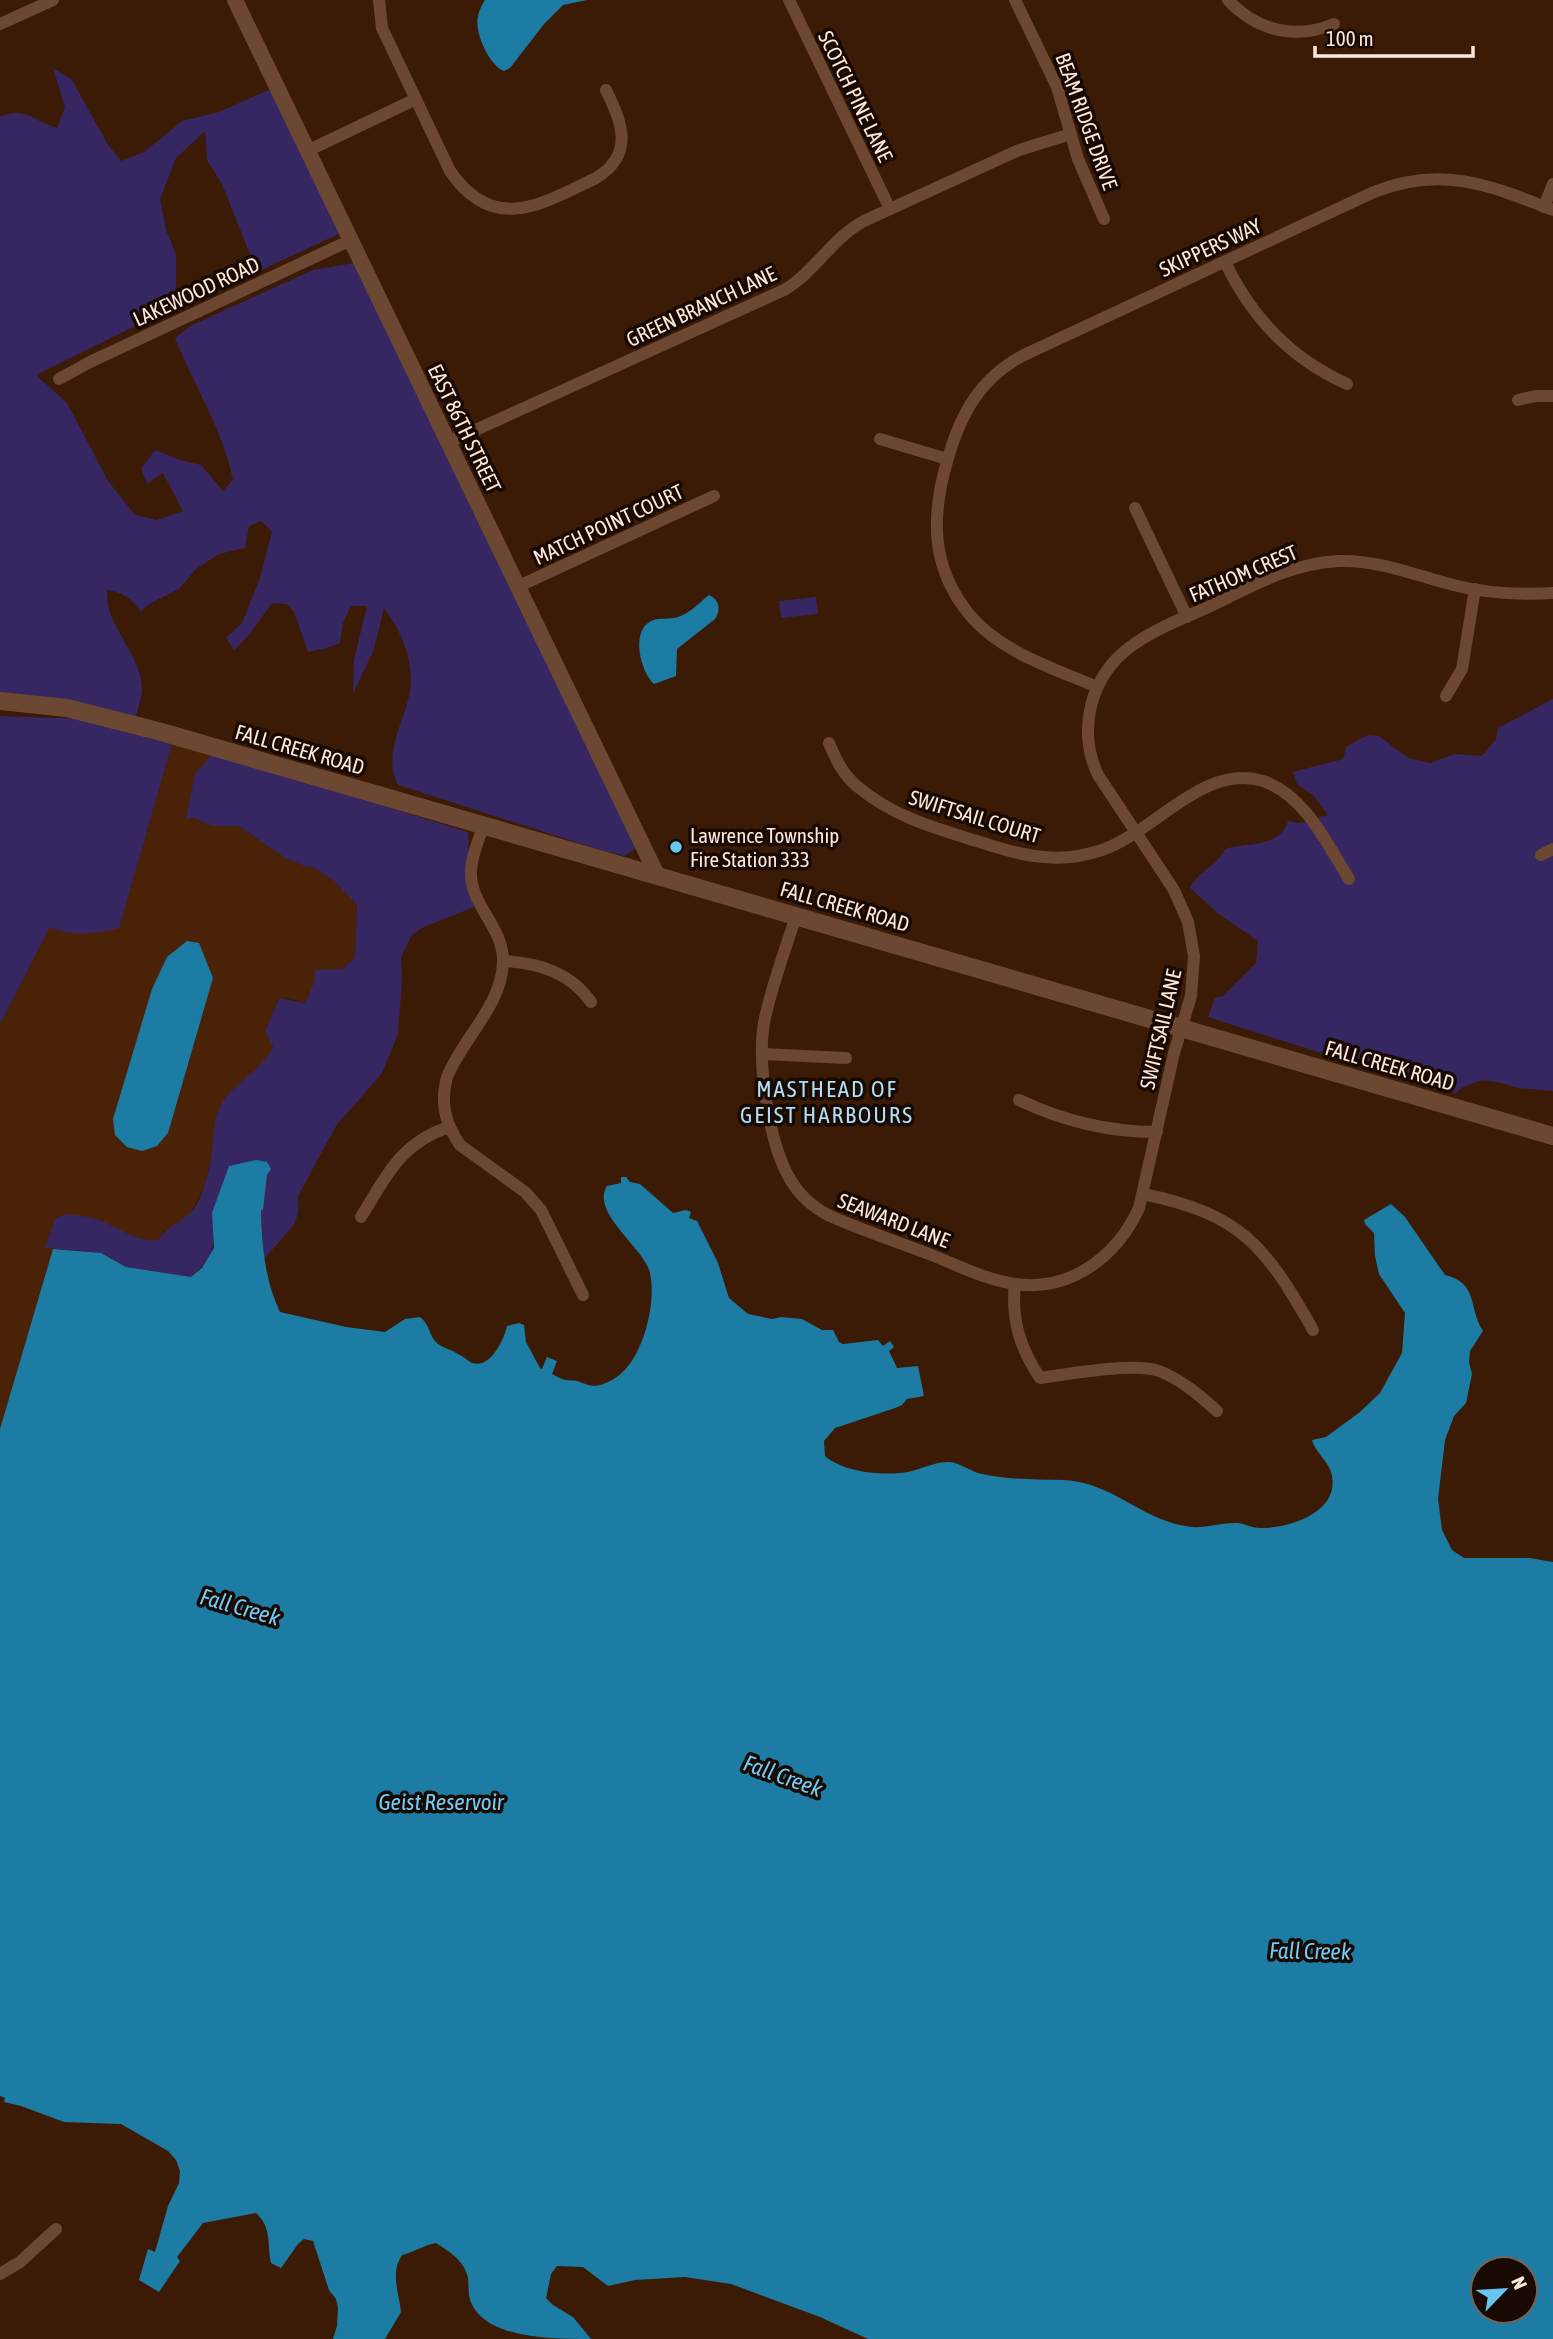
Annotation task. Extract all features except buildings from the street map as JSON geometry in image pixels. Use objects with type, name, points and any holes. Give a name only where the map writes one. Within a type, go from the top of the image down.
[{"type":"main road","name":"FALL CREEK ROAD","points":[[0,701],[67,708],[158,731],[1553,1136]]},
{"type":"street","points":[[0,24],[53,0]]},
{"type":"street","name":"EAST 86TH STREET","points":[[234,0],[657,875]]},
{"type":"street","points":[[379,0],[382,28],[450,171],[466,192],[490,205],[520,210],[543,204],[596,178],[612,164],[620,148],[622,131],[619,117],[606,90]]},
{"type":"street","name":"SCOTCH PINE LANE","points":[[789,0],[890,209]]},
{"type":"street","name":"BEAM RIDGE DRIVE","points":[[1015,0],[1057,87],[1070,134],[1104,219]]},
{"type":"street","points":[[1228,0],[1250,19],[1277,31],[1306,32],[1334,24]]},
{"type":"street","points":[[307,151],[416,99]]},
{"type":"street","name":"GREEN BRANCH LANE","points":[[449,442],[784,290],[802,277],[850,230],[890,209],[1019,150],[1070,134]]},
{"type":"street","name":"SKIPPERS WAY","points":[[1097,687],[1018,652],[989,634],[968,613],[952,589],[939,553],[935,519],[947,459],[967,406],[987,382],[1006,366],[1374,192],[1414,180],[1464,180],[1492,187],[1549,208]]},
{"type":"street","points":[[1549,208],[1553,184]]},
{"type":"street","name":"LAKEWOOD ROAD","points":[[59,379],[351,240]]},
{"type":"street","points":[[1225,262],[1250,307],[1278,340],[1308,364],[1347,384]]},
{"type":"street","points":[[1518,400],[1553,396]]},
{"type":"street","points":[[880,439],[947,459]]},
{"type":"street","name":"MATCH POINT COURT","points":[[519,586],[714,496]]},
{"type":"street","points":[[1135,508],[1187,617]]},
{"type":"street","name":"FATHOM CREST","points":[[1097,687],[1110,666],[1129,648],[1275,575],[1322,563],[1375,564],[1475,589],[1553,593]]},
{"type":"street","points":[[1446,696],[1462,670],[1475,589]]},
{"type":"street","name":"SWIFTSAIL LANE","points":[[1016,1284],[1035,1285],[1059,1281],[1094,1265],[1123,1238],[1135,1217],[1143,1194],[1193,986],[1191,931],[1174,890],[1098,775],[1090,751],[1089,711],[1097,687]]},
{"type":"street","name":"SWIFTSAIL COURT","points":[[829,743],[840,768],[857,786],[892,811],[919,823],[1043,858],[1068,857],[1102,850],[1137,833],[1206,787],[1223,780],[1253,779],[1272,785],[1293,798],[1349,879]]},
{"type":"street","points":[[484,825],[472,864],[472,884],[478,902],[500,940],[503,961],[501,981],[495,996],[447,1077],[443,1108],[449,1127],[460,1146],[525,1192],[541,1210],[583,1295]]},
{"type":"street","points":[[1541,855],[1553,849]]},
{"type":"street","name":"SEAWARD LANE","points":[[796,916],[767,1009],[762,1038],[763,1084],[789,1178],[804,1198],[837,1219],[990,1278],[1016,1284]]},
{"type":"street","points":[[503,961],[532,963],[554,971],[575,984],[591,1002]]},
{"type":"street","points":[[763,1054],[846,1058]]},
{"type":"street","points":[[1019,1100],[1037,1109],[1083,1124],[1122,1131],[1157,1132]]},
{"type":"street","points":[[361,1217],[402,1154],[426,1136],[449,1127]]},
{"type":"street","points":[[1143,1194],[1202,1210],[1248,1238],[1278,1270],[1313,1330]]},
{"type":"street","points":[[1016,1284],[1014,1304],[1017,1329],[1029,1361],[1040,1378],[1114,1369],[1157,1370],[1189,1387],[1217,1411]]},
{"type":"street","points":[[0,2274],[20,2262],[56,2229]]},
{"type":"shaded area","points":[[53,68],[72,80],[108,145],[121,161],[144,152],[182,121],[219,112],[271,89],[341,233],[257,272],[222,184],[207,160],[205,131],[176,158],[160,199],[166,230],[176,254],[176,306],[36,375],[67,403],[108,481],[135,515],[157,520],[183,511],[163,473],[147,484],[141,469],[155,450],[201,465],[223,491],[233,480],[228,461],[215,425],[175,338],[192,325],[313,270],[354,263],[637,847],[625,856],[398,785],[392,763],[393,753],[408,700],[411,676],[402,640],[384,608],[374,649],[353,694],[354,660],[367,606],[351,606],[343,623],[340,643],[308,652],[294,612],[287,604],[272,603],[249,635],[234,650],[226,638],[242,623],[260,578],[272,531],[261,521],[249,526],[245,548],[219,554],[196,569],[179,589],[149,604],[141,612],[127,597],[107,590],[111,615],[140,675],[142,691],[136,716],[52,701],[0,697],[0,117],[23,114],[57,128],[65,107]]},
{"type":"shaded area","points":[[816,597],[818,614],[781,618],[779,601]]},
{"type":"shaded area","points":[[1553,699],[1553,1091],[1518,1088],[1482,1080],[1461,1088],[1456,1093],[1438,1090],[1410,1078],[1387,1074],[1208,1017],[1215,998],[1223,996],[1256,963],[1258,941],[1220,915],[1190,888],[1225,849],[1270,840],[1284,830],[1288,821],[1300,823],[1328,815],[1314,796],[1297,784],[1293,772],[1343,759],[1347,746],[1368,735],[1379,736],[1408,758],[1430,763],[1455,754],[1482,756],[1496,739],[1498,728]]},
{"type":"shaded area","points":[[0,716],[86,719],[172,744],[119,928],[84,933],[50,927],[0,1024]]},
{"type":"shaded area","points":[[172,744],[213,753],[194,818],[212,826],[239,826],[285,858],[315,868],[334,881],[357,905],[355,957],[343,969],[315,980],[305,1003],[278,998],[265,1031],[273,1046],[267,1059],[253,1071],[212,1155],[204,1187],[188,1217],[163,1232],[158,1240],[149,1241],[129,1236],[103,1222],[45,1248],[53,1250],[0,1429],[0,1024],[50,927],[119,927]]},
{"type":"shaded area","points":[[213,753],[468,832],[469,881],[474,907],[422,928],[412,935],[401,957],[398,1034],[382,1073],[336,1126],[298,1196],[298,1213],[294,1225],[264,1259],[261,1211],[267,1175],[212,1213],[210,1255],[191,1277],[126,1267],[101,1253],[45,1248],[55,1219],[65,1214],[95,1219],[150,1240],[158,1240],[188,1215],[197,1204],[207,1178],[219,1108],[273,1047],[265,1031],[279,998],[305,1003],[315,980],[315,970],[343,969],[355,957],[357,905],[334,881],[315,868],[285,858],[239,826],[212,826],[194,818],[186,819],[195,774]]},
{"type":"water","points":[[485,0],[587,0],[563,5],[544,24],[510,68],[504,71],[498,68],[488,55],[478,30],[478,14]]},
{"type":"water","points":[[709,595],[718,606],[715,619],[677,649],[676,676],[654,684],[645,671],[640,652],[639,643],[645,626],[654,620],[682,615]]},
{"type":"water","points":[[187,941],[199,943],[213,978],[168,1133],[157,1146],[142,1151],[127,1147],[115,1135],[113,1119],[152,989],[167,957]]},
{"type":"water","name":"Geist Reservoir","points":[[256,1160],[267,1162],[271,1169],[267,1175],[261,1211],[262,1237],[268,1276],[280,1312],[346,1327],[385,1332],[405,1319],[420,1317],[438,1344],[472,1363],[479,1364],[495,1352],[507,1326],[519,1323],[524,1325],[526,1342],[540,1368],[542,1369],[547,1357],[557,1361],[552,1374],[594,1386],[612,1380],[632,1361],[649,1317],[652,1286],[650,1273],[639,1253],[612,1219],[604,1196],[607,1186],[621,1183],[621,1177],[626,1177],[630,1182],[640,1184],[673,1213],[686,1210],[691,1212],[689,1218],[697,1221],[718,1263],[729,1298],[748,1314],[772,1319],[802,1319],[822,1330],[833,1330],[843,1344],[878,1340],[883,1346],[890,1341],[894,1347],[889,1351],[897,1368],[918,1366],[924,1396],[907,1399],[895,1408],[835,1428],[824,1441],[825,1456],[833,1462],[855,1470],[891,1474],[948,1462],[999,1477],[1080,1482],[1111,1493],[1153,1516],[1185,1526],[1205,1527],[1238,1523],[1270,1528],[1309,1516],[1327,1500],[1332,1489],[1331,1471],[1312,1440],[1326,1437],[1380,1393],[1402,1353],[1405,1313],[1379,1274],[1374,1233],[1364,1220],[1391,1204],[1405,1217],[1445,1275],[1456,1279],[1468,1290],[1483,1331],[1470,1351],[1472,1374],[1466,1403],[1454,1416],[1445,1440],[1438,1499],[1442,1530],[1452,1550],[1464,1558],[1530,1558],[1553,1562],[1553,2339],[868,2339],[820,2317],[731,2284],[685,2277],[635,2280],[608,2286],[583,2267],[557,2266],[551,2274],[546,2298],[573,2317],[591,2339],[539,2337],[504,2329],[489,2323],[478,2313],[470,2300],[468,2278],[463,2266],[456,2257],[436,2243],[402,2255],[398,2262],[396,2283],[401,2312],[385,2339],[333,2339],[338,2308],[336,2299],[329,2290],[313,2241],[304,2239],[298,2244],[281,2268],[271,2263],[267,2230],[256,2213],[203,2223],[177,2257],[180,2261],[159,2292],[139,2280],[148,2249],[155,2252],[168,2206],[179,2183],[180,2171],[176,2160],[168,2151],[121,2124],[64,2122],[4,2102],[5,2098],[0,2096],[0,1429],[53,1249],[101,1253],[126,1267],[191,1277],[202,1268],[214,1248],[212,1213],[229,1166]]},
{"type":"place","name":"Lawrence Township Fire Station 333","points":[[676,847]]},
{"type":"district","name":"MASTHEAD OF GEIST HARBOURS","points":[[827,1102]]},
{"type":"water label","name":"Fall Creek","points":[[240,1607]]},
{"type":"water label","name":"Fall Creek","points":[[783,1776]]},
{"type":"water label","name":"Fall Creek","points":[[1310,1951]]}]
